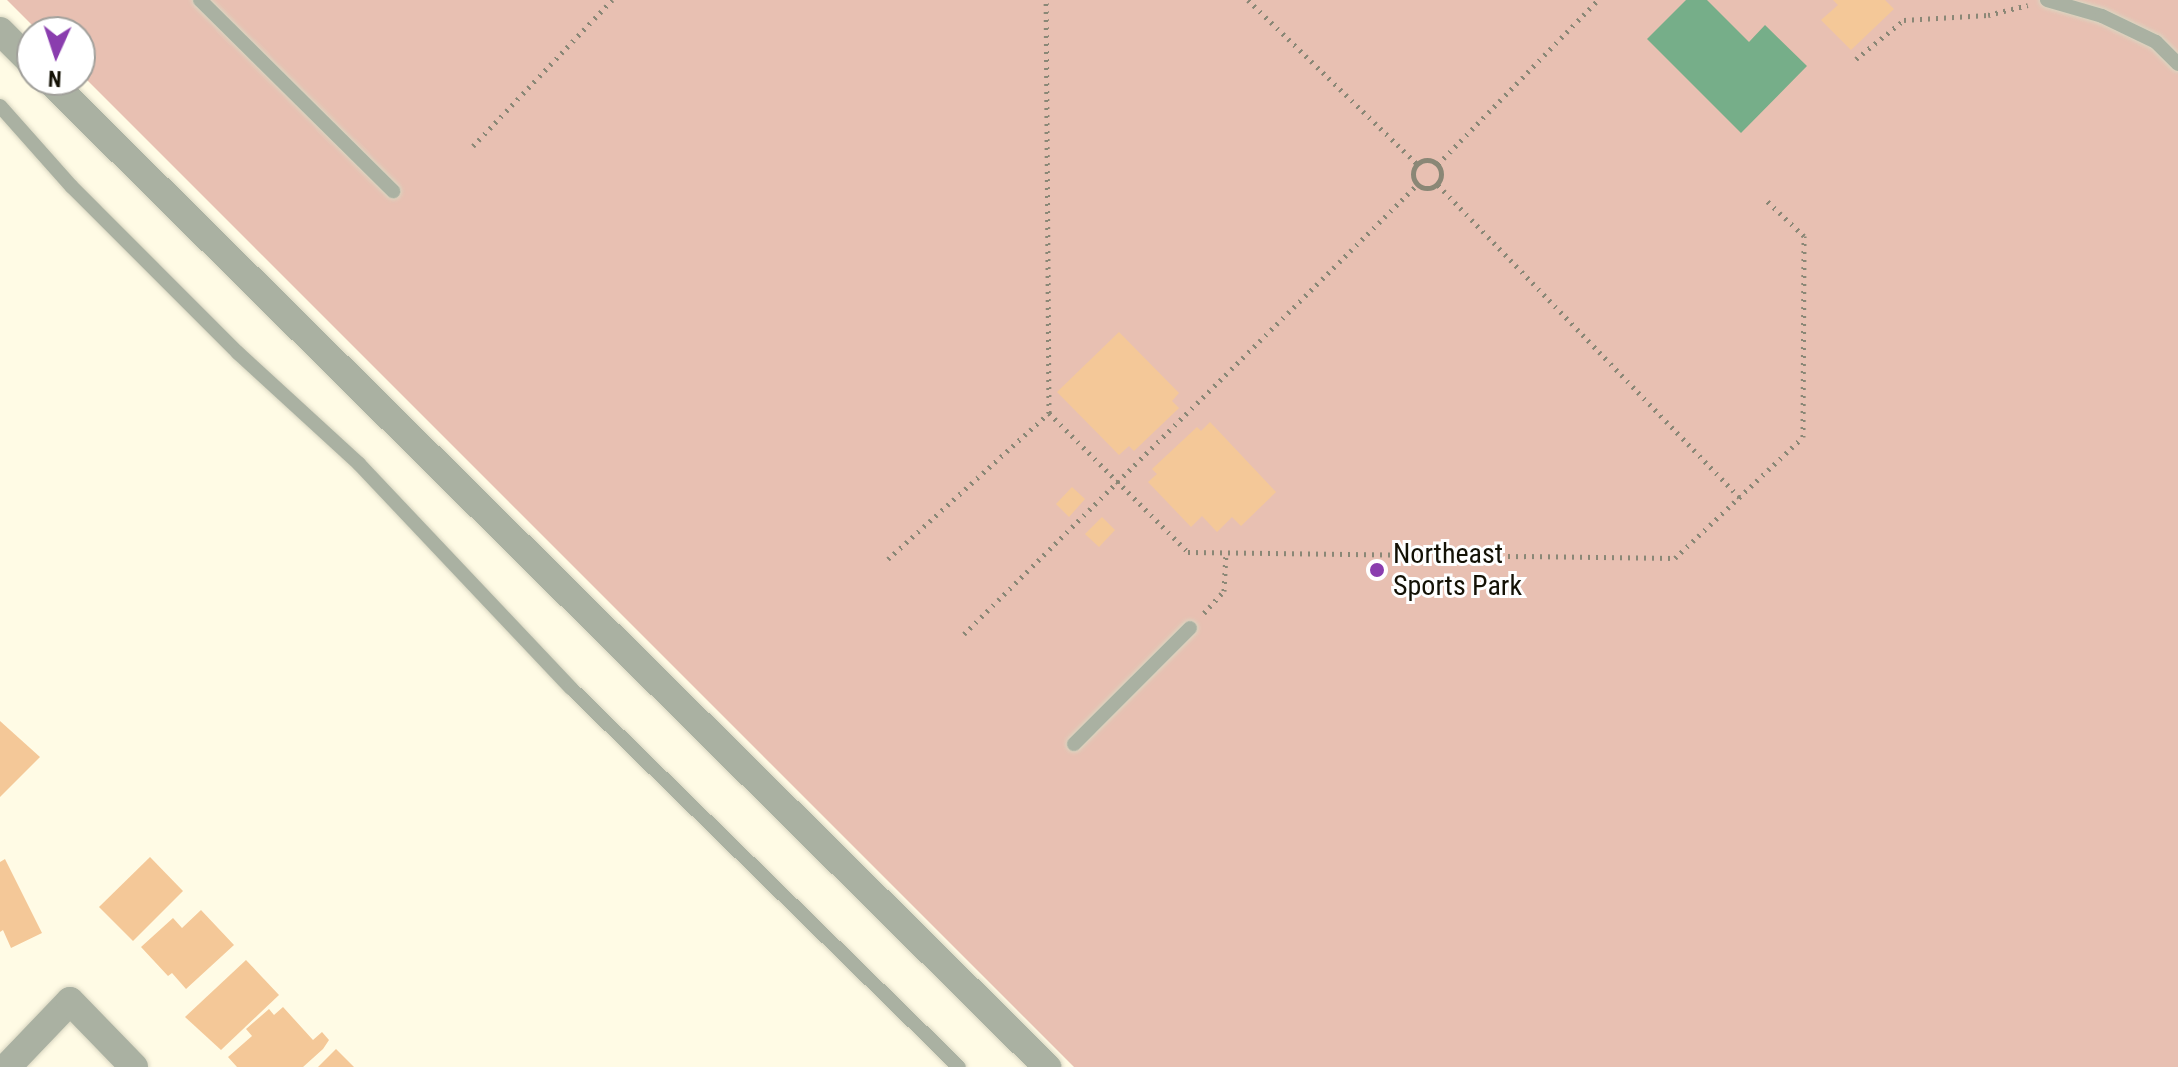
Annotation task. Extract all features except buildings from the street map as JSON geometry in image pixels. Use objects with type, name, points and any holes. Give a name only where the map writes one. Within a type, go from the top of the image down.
[{"type":"street","points":[[0,31],[16,47]]},
{"type":"street","points":[[65,96],[1047,1067]]},
{"type":"street","points":[[7,1067],[70,1001],[134,1067]]},
{"type":"lane","points":[[200,0],[393,191]]},
{"type":"lane","points":[[2047,0],[2102,16],[2156,42],[2178,64]]},
{"type":"lane","points":[[0,106],[72,187],[238,353],[359,464],[571,688],[959,1067]]},
{"type":"lane","points":[[1074,744],[1190,628]]},
{"type":"path","points":[[473,146],[612,0]]},
{"type":"path","points":[[1046,0],[1049,413],[1188,552],[1675,558],[1803,437],[1804,236],[1764,198]]},
{"type":"path","points":[[1248,0],[1417,164]]},
{"type":"path","points":[[1438,164],[1598,0]]},
{"type":"path","points":[[1856,59],[1904,20],[1988,15],[2031,4]]},
{"type":"path","points":[[1430,160],[1438,164],[1442,177],[1438,185],[1425,189],[1417,185],[1413,172],[1417,164],[1430,160]]},
{"type":"path","points":[[964,634],[1417,185]]},
{"type":"path","points":[[1438,185],[1739,497]]},
{"type":"path","points":[[888,559],[1049,413]]},
{"type":"path","points":[[1190,628],[1224,591],[1226,552]]},
{"type":"shaded area","name":"Northeast Sports Park","points":[[7,0],[2178,0],[2178,1067],[1074,1067],[96,89],[96,16],[23,16]]},
{"type":"shaded area","points":[[1686,0],[1707,0],[1749,42],[1765,25],[1807,66],[1741,133],[1647,39]]},
{"type":"place","name":"Northeast Sports Park","points":[[1377,570]]}]
